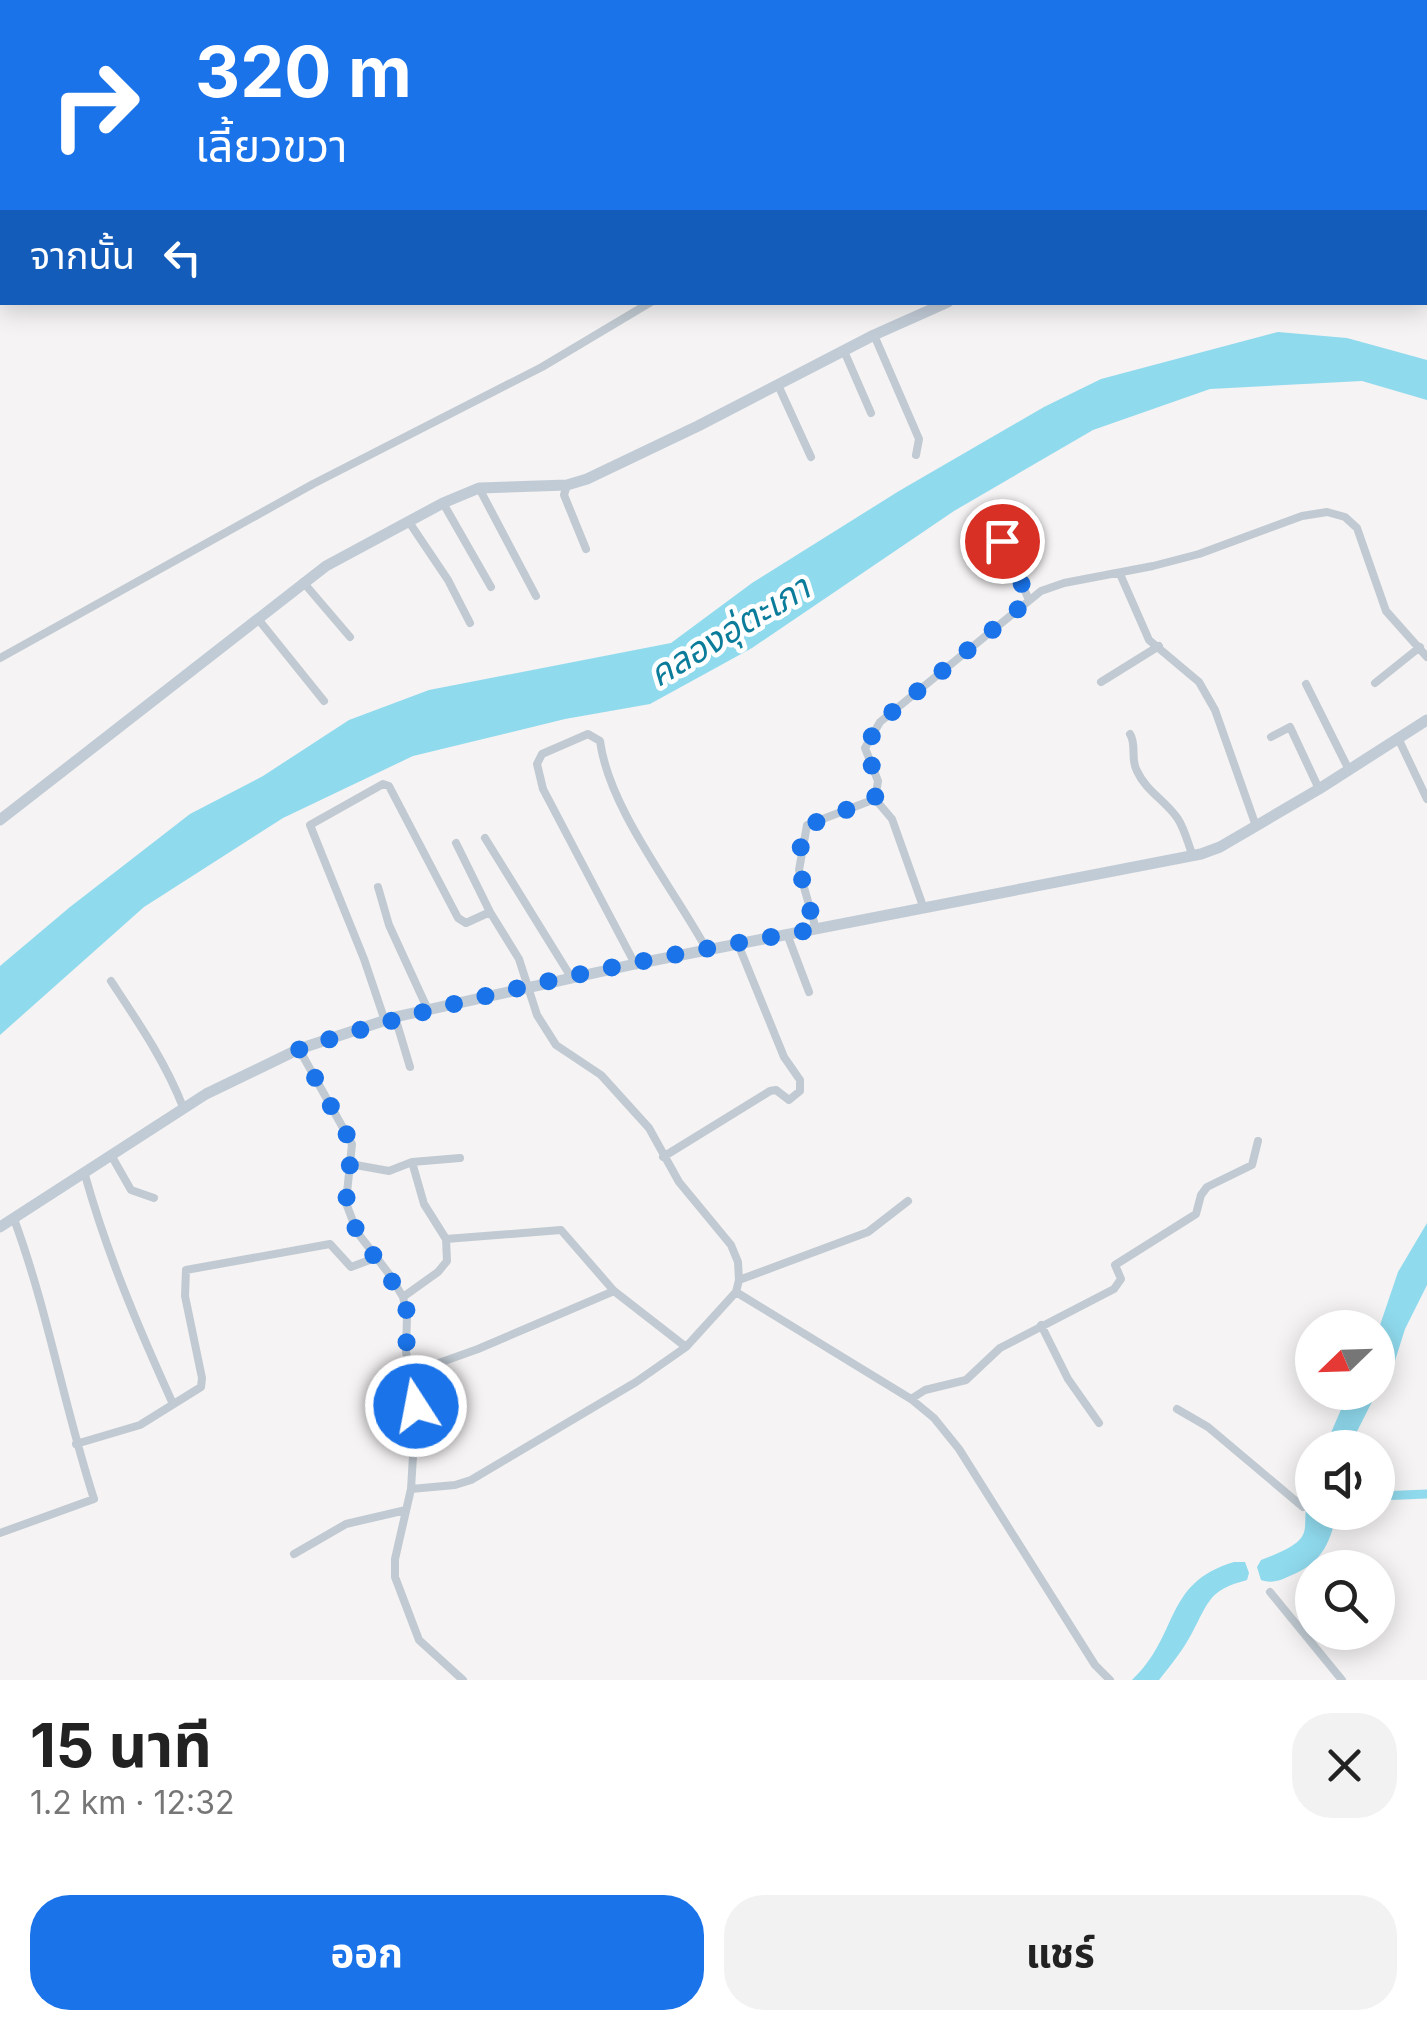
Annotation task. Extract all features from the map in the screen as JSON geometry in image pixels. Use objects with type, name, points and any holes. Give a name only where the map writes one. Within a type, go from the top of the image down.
[{"type":"street","points":[[0,658],[313,484],[542,367],[646,305]]},
{"type":"street","points":[[0,820],[303,582],[443,503],[480,488],[567,485],[603,472],[941,305]]},
{"type":"street","points":[[874,335],[919,439],[916,455]]},
{"type":"street","points":[[844,351],[871,413]]},
{"type":"street","points":[[778,385],[811,457]]},
{"type":"street","points":[[567,485],[564,494],[586,549]]},
{"type":"street","points":[[480,488],[536,596]]},
{"type":"street","points":[[443,503],[491,587]]},
{"type":"street","points":[[924,909],[892,819],[875,798],[878,782],[865,748],[880,722],[1029,600],[1064,583],[1199,554],[1302,516],[1327,512],[1345,517],[1357,528],[1386,611],[1427,657]]},
{"type":"street","points":[[409,522],[448,580],[470,623]]},
{"type":"street","points":[[1002,541],[1029,600]]},
{"type":"street","points":[[1120,574],[1149,640],[1199,682],[1215,710],[1256,826]]},
{"type":"street","points":[[303,582],[350,638]]},
{"type":"street","points":[[258,619],[324,701]]},
{"type":"street","points":[[1101,682],[1159,646]]},
{"type":"street","points":[[1374,683],[1420,647]]},
{"type":"street","points":[[1306,684],[1349,770]]},
{"type":"street","points":[[0,1227],[183,1108],[299,1049],[390,1019],[635,964],[1193,856],[1220,847],[1427,720]]},
{"type":"street","points":[[1272,737],[1290,727],[1319,789]]},
{"type":"street","points":[[635,964],[543,789],[537,764],[542,754],[588,734],[600,741],[603,768],[707,950]]},
{"type":"street","points":[[1130,734],[1134,739],[1134,768],[1180,822],[1193,856]]},
{"type":"street","points":[[1398,738],[1427,799]]},
{"type":"street","points":[[410,1067],[310,826],[383,784],[389,786],[458,918],[466,923],[490,912]]},
{"type":"street","points":[[816,929],[799,870],[804,832],[807,826],[875,798]]},
{"type":"street","points":[[485,838],[572,978]]},
{"type":"street","points":[[411,1489],[471,1480],[636,1382],[686,1346],[736,1292],[739,1280],[738,1262],[731,1246],[678,1182],[649,1128],[601,1075],[556,1045],[537,1015],[518,958],[456,843]]},
{"type":"street","points":[[378,886],[389,925],[428,1010]]},
{"type":"street","points":[[787,934],[809,992]]},
{"type":"street","points":[[663,1157],[770,1091],[776,1090],[790,1100],[800,1091],[800,1080],[777,1041],[738,944]]},
{"type":"street","points":[[111,981],[172,1078],[183,1108]]},
{"type":"street","points":[[299,1049],[352,1144],[346,1203],[357,1232],[390,1274],[408,1316],[406,1352],[416,1406],[411,1489],[395,1558],[395,1578],[418,1640],[463,1680]]},
{"type":"street","points":[[911,1399],[925,1390],[966,1380],[1000,1348],[1119,1285],[1121,1279],[1115,1265],[1196,1214],[1207,1187],[1252,1165],[1258,1141]]},
{"type":"street","points":[[111,1155],[131,1190],[154,1198]]},
{"type":"street","points":[[350,1164],[389,1172],[412,1162],[460,1158]]},
{"type":"street","points":[[403,1297],[447,1261],[446,1239],[427,1210],[412,1162]]},
{"type":"street","points":[[85,1175],[128,1302],[173,1404]]},
{"type":"street","points":[[739,1280],[868,1232],[908,1202]]},
{"type":"street","points":[[0,1533],[94,1499],[76,1444],[41,1300],[14,1220]]},
{"type":"street","points":[[446,1239],[562,1230],[614,1291],[686,1346]]},
{"type":"street","points":[[76,1444],[140,1424],[202,1387],[185,1296],[186,1270],[330,1244],[351,1267],[374,1258]]},
{"type":"street","points":[[411,1373],[614,1291]]},
{"type":"street","points":[[736,1292],[911,1399],[934,1418],[959,1449],[1095,1665],[1110,1680]]},
{"type":"street","points":[[1041,1325],[1068,1380],[1099,1422]]},
{"type":"street","points":[[1178,1409],[1208,1428],[1295,1500]]},
{"type":"street","points":[[294,1554],[346,1524],[406,1510]]},
{"type":"street","points":[[1270,1592],[1342,1680]]},
{"type":"water","name":"คลองอุ่ตะเภา","points":[[1278,332],[1347,338],[1427,360],[1427,400],[1362,381],[1210,389],[1093,430],[954,511],[752,648],[650,704],[565,719],[413,756],[283,818],[144,907],[0,1035],[0,966],[190,814],[263,776],[349,720],[429,690],[671,643],[752,583],[1044,407],[1101,379]]},
{"type":"water","points":[[1427,1223],[1427,1285],[1405,1329],[1395,1361],[1395,1310],[1385,1310],[1398,1272]]},
{"type":"water","points":[[1341,1410],[1368,1410],[1358,1430],[1332,1430]]},
{"type":"water","points":[[1304,1530],[1332,1530],[1323,1550],[1295,1550],[1295,1573],[1277,1581],[1261,1580],[1257,1567],[1261,1560],[1301,1538]]},
{"type":"water","points":[[1234,1562],[1245,1562],[1247,1580],[1212,1598],[1159,1680],[1132,1680],[1147,1663],[1183,1597],[1195,1583]]},
{"type":"waterway","points":[[1395,1495],[1427,1494]]},
{"type":"route","points":[[416,1406],[406,1352],[408,1316],[403,1297],[357,1232],[346,1203],[352,1144],[299,1049],[395,1017],[816,929],[799,870],[804,832],[807,826],[875,798],[878,782],[865,748],[880,722],[1029,600],[1002,541]]}]
